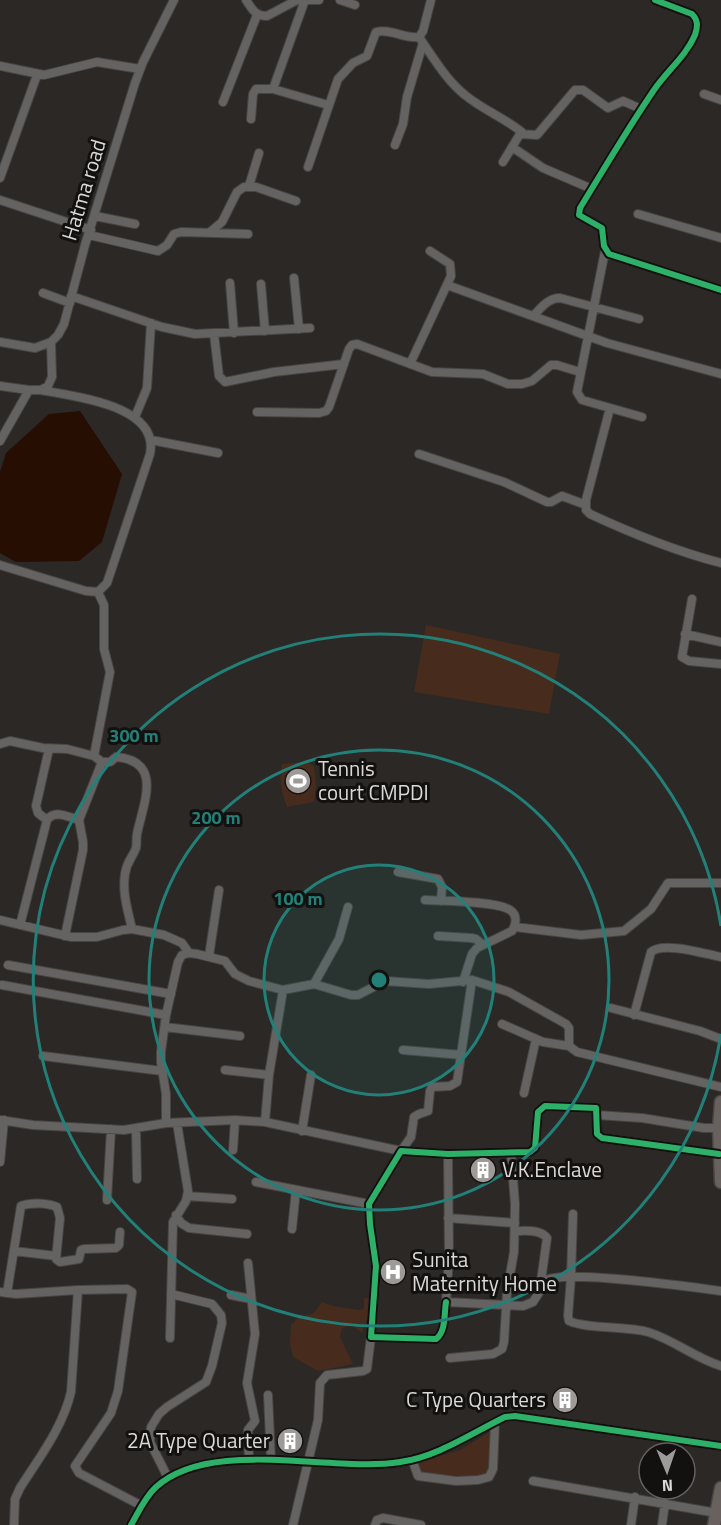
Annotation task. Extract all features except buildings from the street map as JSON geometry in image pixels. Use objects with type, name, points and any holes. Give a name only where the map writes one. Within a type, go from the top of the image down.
[{"type":"main road","points":[[721,1102],[719,1128],[721,1182]]},
{"type":"main road","points":[[715,1519],[721,1488]]},
{"type":"street","name":"Hatma road","points":[[51,342],[64,324],[140,69],[174,0]]},
{"type":"street","points":[[246,0],[257,15],[267,16],[297,0],[319,0]]},
{"type":"street","points":[[273,89],[305,0]]},
{"type":"street","points":[[340,0],[355,5]]},
{"type":"street","points":[[395,145],[403,124],[407,97],[431,0]]},
{"type":"street","points":[[642,417],[579,397],[577,386],[605,251],[602,228],[579,215],[580,208],[641,109],[666,73],[687,51],[696,33],[698,24],[692,14],[669,3],[655,0]]},
{"type":"street","points":[[223,102],[257,15]]},
{"type":"street","points":[[308,167],[338,79],[353,63],[368,56],[376,32],[384,30],[421,40],[463,94],[509,121],[523,133],[537,135],[575,90],[582,90],[608,108],[623,101],[641,109]]},
{"type":"street","points":[[0,66],[37,75],[97,62],[140,69]]},
{"type":"street","points":[[0,178],[37,75]]},
{"type":"street","points":[[251,119],[256,89],[273,89],[328,105]]},
{"type":"street","points":[[704,94],[721,100]]},
{"type":"street","points":[[503,162],[517,137],[523,133]]},
{"type":"street","points":[[512,147],[543,168],[592,189]]},
{"type":"street","points":[[249,186],[259,153]]},
{"type":"street","points":[[210,232],[226,217],[240,188],[249,186],[296,201]]},
{"type":"street","points":[[0,200],[90,233],[158,251],[167,245],[174,234],[186,231],[248,234]]},
{"type":"street","points":[[638,214],[721,238]]},
{"type":"street","points":[[95,216],[135,224]]},
{"type":"street","points":[[410,364],[451,276],[450,264],[430,251]]},
{"type":"street","points":[[605,251],[615,257],[721,290]]},
{"type":"street","points":[[294,278],[299,329]]},
{"type":"street","points":[[230,283],[234,333]]},
{"type":"street","points":[[261,284],[265,331]]},
{"type":"street","points":[[447,285],[607,343],[721,374]]},
{"type":"street","points":[[43,293],[181,332],[214,334],[310,328]]},
{"type":"street","points":[[533,316],[553,298],[570,299],[639,319]]},
{"type":"street","points":[[135,417],[147,388],[151,323]]},
{"type":"street","points":[[214,334],[219,376],[225,382],[274,372],[344,364]]},
{"type":"street","points":[[0,342],[35,348],[51,342],[52,376],[48,386],[42,390]]},
{"type":"street","points":[[257,412],[319,413],[326,411],[349,349],[352,345],[357,344],[432,372],[483,374],[508,384],[522,384],[531,381],[551,365],[580,372]]},
{"type":"street","points":[[0,386],[42,390],[96,401],[135,417],[148,429],[151,440],[150,454],[107,583],[98,592],[86,591],[0,565]]},
{"type":"street","points":[[0,441],[29,390]]},
{"type":"street","points":[[610,408],[586,510],[631,533],[682,552],[721,563]]},
{"type":"street","points":[[151,440],[218,453]]},
{"type":"street","points":[[419,454],[504,482],[547,502],[562,496],[586,505]]},
{"type":"street","points":[[94,756],[110,672],[104,649],[104,605],[98,592]]},
{"type":"street","points":[[692,599],[682,651],[684,660],[721,664]]},
{"type":"street","points":[[685,634],[721,642]]},
{"type":"street","points":[[0,744],[10,741],[49,749],[67,750],[94,756],[102,762],[110,762],[116,757],[126,758],[135,761],[146,772],[143,812],[135,848],[127,861],[124,885],[132,929]]},
{"type":"street","points":[[47,820],[38,813],[36,806],[49,749]]},
{"type":"street","points":[[65,936],[83,850],[79,820],[102,762]]},
{"type":"street","points":[[20,925],[47,820],[55,814],[79,820]]},
{"type":"street","points":[[398,872],[438,879],[442,887],[441,901]]},
{"type":"street","points":[[514,927],[581,935],[624,931],[651,909],[668,883],[721,883]]},
{"type":"street","points":[[209,956],[219,890]]},
{"type":"street","points":[[425,900],[476,903],[506,908],[515,915],[514,927],[506,936],[483,944],[472,954],[463,982]]},
{"type":"street","points":[[314,984],[339,939],[348,907]]},
{"type":"street","points":[[0,920],[65,936],[97,937],[132,929],[175,938],[189,953]]},
{"type":"street","points":[[438,936],[471,938],[483,944]]},
{"type":"street","points":[[634,1016],[651,952],[655,949],[666,947],[721,957]]},
{"type":"street","points":[[166,1123],[166,1094],[161,1052],[166,1015],[178,962],[182,955],[189,953],[225,961],[241,978],[283,990],[314,984],[358,995],[377,983],[385,981],[429,984],[472,980],[509,992],[566,1024],[569,1028],[569,1046]]},
{"type":"street","points":[[8,965],[171,994]]},
{"type":"street","points":[[293,1525],[318,1420],[320,1383],[327,1375],[367,1369],[376,1266],[369,1204],[411,1137],[414,1117],[429,1111],[432,1087],[450,1086],[457,1082],[472,980]]},
{"type":"street","points":[[2,985],[166,1015]]},
{"type":"street","points":[[265,1122],[269,1075],[283,990]]},
{"type":"street","points":[[611,1008],[634,1016],[700,1031],[721,1039]]},
{"type":"street","points":[[502,1024],[554,1045],[569,1046],[577,1052],[721,1087]]},
{"type":"street","points":[[165,1027],[240,1036]]},
{"type":"street","points":[[524,1093],[536,1039]]},
{"type":"street","points":[[403,1050],[462,1055]]},
{"type":"street","points":[[43,1056],[162,1071]]},
{"type":"street","points":[[225,1070],[269,1075]]},
{"type":"street","points":[[302,1131],[311,1075]]},
{"type":"street","points":[[0,1162],[2,1120],[33,1125],[111,1129],[136,1129],[166,1123],[235,1120],[265,1122],[401,1150],[448,1155],[511,1154],[533,1151],[537,1115],[542,1107],[593,1107],[597,1110],[597,1134],[602,1138],[719,1154]]},
{"type":"street","points":[[597,1115],[719,1128]]},
{"type":"street","points":[[233,1150],[235,1120]]},
{"type":"street","points":[[170,1338],[173,1228],[176,1215],[187,1196],[177,1123]]},
{"type":"street","points":[[107,1200],[111,1129]]},
{"type":"street","points":[[136,1129],[137,1179]]},
{"type":"street","points":[[450,1358],[499,1353],[504,1342],[515,1227],[511,1154]]},
{"type":"street","points":[[371,1337],[436,1339],[440,1336],[446,1302],[448,1155]]},
{"type":"street","points":[[256,1182],[369,1204]]},
{"type":"street","points":[[292,1229],[296,1190]]},
{"type":"street","points":[[187,1196],[232,1199]]},
{"type":"street","points":[[120,1232],[119,1245],[116,1248],[84,1249],[81,1250],[79,1259],[60,1262],[56,1259],[59,1212],[57,1207],[25,1204],[21,1206],[4,1293],[127,1290],[132,1294],[115,1402],[104,1423],[76,1462],[75,1470],[93,1482],[142,1506]]},
{"type":"street","points":[[573,1214],[569,1321],[652,1333],[721,1366]]},
{"type":"street","points":[[176,1215],[181,1223],[189,1228],[247,1234]]},
{"type":"street","points":[[448,1218],[515,1227],[545,1234],[547,1238],[540,1289]]},
{"type":"street","points":[[14,1251],[56,1256]]},
{"type":"street","points":[[248,1263],[254,1342],[247,1383],[255,1421],[248,1430],[249,1460]]},
{"type":"street","points":[[446,1302],[506,1306],[529,1305],[547,1280],[571,1277],[721,1291]]},
{"type":"street","points":[[14,1525],[15,1499],[63,1418],[68,1405],[78,1290]]},
{"type":"street","points":[[168,1478],[150,1442],[151,1427],[166,1407],[206,1382],[222,1323],[221,1315],[212,1304],[171,1294]]},
{"type":"street","points":[[231,1295],[251,1299]]},
{"type":"street","points":[[268,1395],[271,1460]]},
{"type":"street","points":[[131,1525],[151,1491],[168,1478],[198,1464],[249,1460],[375,1464],[412,1459],[422,1457],[495,1422],[515,1416],[721,1446]]},
{"type":"street","points":[[412,1459],[418,1476],[456,1481],[489,1477],[493,1470],[495,1422]]},
{"type":"street","points":[[533,1481],[665,1503],[715,1519]]},
{"type":"street","points":[[631,1525],[635,1497]]},
{"type":"street","points":[[662,1525],[665,1503]]},
{"type":"street","points":[[375,1525],[377,1520],[383,1518],[421,1525]]},
{"type":"shaded area","points":[[80,411],[122,474],[102,542],[79,561],[16,562],[0,553],[0,472],[6,453],[49,414]]},
{"type":"shaded area","points":[[426,625],[560,654],[549,714],[414,692]]},
{"type":"shaded area","name":"Tennis court CMPDI","points":[[306,762],[314,766],[316,786],[314,802],[287,807],[281,786],[282,764]]},
{"type":"shaded area","points":[[364,1298],[374,1299],[362,1333],[352,1325],[342,1328],[340,1337],[353,1364],[318,1371],[293,1357],[290,1344],[291,1325],[298,1318],[314,1313],[322,1302],[360,1310],[364,1308]]},
{"type":"shaded area","points":[[493,1430],[491,1471],[465,1478],[420,1473],[419,1462],[460,1450]]},
{"type":"cycle path","points":[[655,0],[692,14],[697,23],[695,35],[687,50],[659,83],[635,119],[580,208],[579,215],[602,228],[604,246],[609,254],[721,290]]},
{"type":"cycle path","points":[[446,1302],[442,1332],[436,1339],[371,1337],[376,1266],[369,1204],[401,1151],[448,1154],[530,1152],[535,1148],[538,1112],[545,1106],[596,1108],[597,1134],[602,1138],[719,1154]]},
{"type":"cycle path","points":[[131,1525],[152,1491],[179,1472],[208,1464],[239,1460],[341,1464],[400,1462],[441,1450],[505,1417],[515,1416],[721,1446]]},
{"type":"place","name":"Tennis court CMPDI","points":[[298,781]]},
{"type":"place","name":"V.K.Enclave","points":[[483,1170]]},
{"type":"place","name":"Sunita Maternity Home","points":[[393,1272]]},
{"type":"place","name":"C Type Quarters","points":[[565,1400]]},
{"type":"place","name":"2A Type Quarter","points":[[290,1441]]}]
